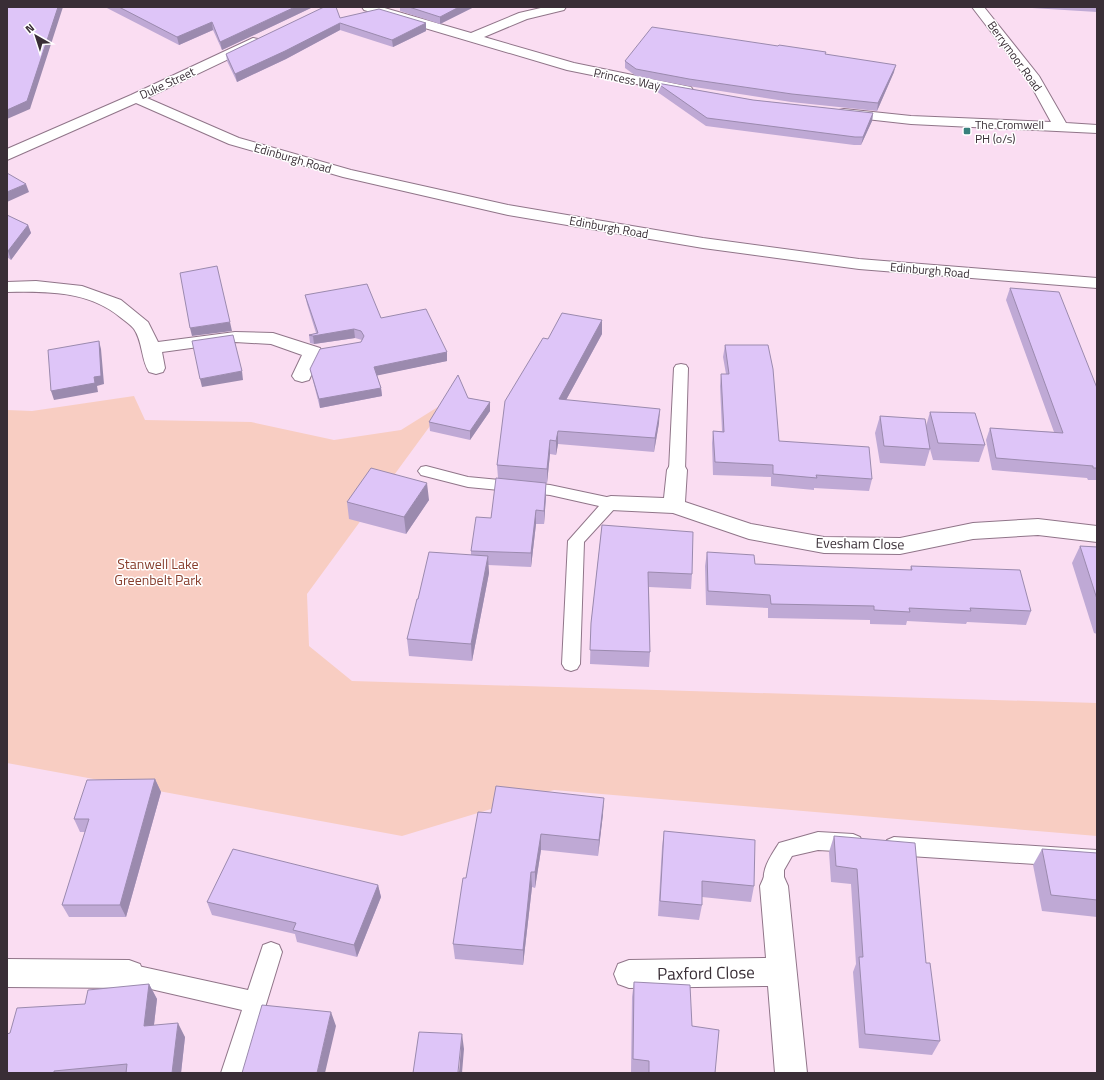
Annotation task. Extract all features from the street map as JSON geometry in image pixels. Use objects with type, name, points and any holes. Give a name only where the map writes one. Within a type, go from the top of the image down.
[{"type":"street","name":"Princess Way","points":[[368,7],[572,67],[702,93]]},
{"type":"street","points":[[470,38],[523,16],[560,7]]},
{"type":"street","name":"Berrymoor Road","points":[[978,7],[1034,79],[1061,128]]},
{"type":"street","name":"Duke Street","points":[[7,155],[136,98],[263,37]]},
{"type":"street","name":"Edinburgh Road","points":[[136,98],[234,141],[348,174],[508,210],[703,243],[859,264],[1097,283]]},
{"type":"street","points":[[832,112],[911,120],[1097,129]]},
{"type":"street","points":[[7,287],[36,286],[82,291],[115,304],[142,326],[152,348],[156,368]]},
{"type":"street","points":[[152,348],[235,337],[274,339],[320,351],[302,376]]},
{"type":"street","points":[[674,506],[677,470]]},
{"type":"street","name":"Evesham Close","points":[[611,503],[674,506],[749,531],[824,545],[900,546],[973,531],[1038,527],[1097,534]]},
{"type":"street","points":[[774,886],[791,1073]]},
{"type":"street","name":"Paxford Close","points":[[629,974],[782,972]]},
{"type":"street","points":[[7,973],[130,974]]},
{"type":"lane","points":[[677,470],[681,368]]},
{"type":"lane","points":[[426,471],[468,482],[550,490],[611,503]]},
{"type":"lane","points":[[571,664],[576,541],[611,503]]},
{"type":"lane","points":[[774,886],[774,868],[786,849],[818,841],[1097,859]]},
{"type":"lane","points":[[234,1073],[271,952]]},
{"type":"lane","points":[[130,974],[255,1002]]},
{"type":"green space","name":"Stanwell Lake Greenbelt Park","points":[[134,396],[145,420],[251,422],[334,440],[401,430],[449,400],[307,594],[309,646],[352,681],[1097,703],[1097,836],[554,790],[402,836],[7,763],[7,410],[32,411]]},
{"type":"building","points":[[7,7],[58,7],[27,101],[7,110]]},
{"type":"building","points":[[119,7],[295,7],[220,42],[212,22],[177,37]]},
{"type":"building","points":[[324,7],[336,7],[340,18],[379,9],[426,23],[392,40],[340,23],[235,74],[226,54]]},
{"type":"building","points":[[409,7],[459,7],[440,17]]},
{"type":"building","points":[[652,27],[826,52],[825,54],[896,65],[878,103],[792,94],[689,79],[636,69],[625,61]]},
{"type":"building","points":[[657,83],[753,100],[873,113],[863,137],[707,118]]},
{"type":"building","points":[[7,173],[26,184],[7,192]]},
{"type":"building","points":[[7,215],[28,225],[8,251],[7,251]]},
{"type":"building","points":[[217,266],[230,322],[190,328],[180,273]]},
{"type":"building","points":[[367,284],[381,318],[426,309],[447,352],[374,367],[381,388],[319,399],[310,369],[320,349],[361,342],[364,336],[361,331],[354,329],[313,336],[309,335],[318,333],[305,295]]},
{"type":"building","points":[[1010,288],[1059,292],[1097,388],[1097,468],[1093,468],[1093,466],[996,458],[990,428],[1063,433]]},
{"type":"building","points":[[562,313],[602,320],[559,399],[660,409],[655,438],[558,431],[556,441],[550,440],[547,469],[497,465],[505,401],[543,338],[548,339]]},
{"type":"building","points":[[233,335],[242,371],[200,379],[192,341]]},
{"type":"building","points":[[99,341],[101,376],[94,377],[95,383],[51,391],[48,350]]},
{"type":"building","points":[[725,345],[768,345],[773,369],[779,441],[869,447],[872,479],[816,475],[817,478],[773,474],[773,465],[715,462],[713,431],[724,432],[721,374],[729,374]]},
{"type":"building","points":[[458,375],[468,398],[490,402],[470,431],[429,422]]},
{"type":"building","points":[[930,412],[975,413],[985,445],[938,443]]},
{"type":"building","points":[[880,416],[925,419],[930,449],[884,446]]},
{"type":"building","points":[[371,468],[427,483],[404,517],[347,502]]},
{"type":"building","points":[[496,478],[546,483],[544,511],[536,510],[531,553],[471,551],[476,517],[491,518]]},
{"type":"building","points":[[602,525],[693,532],[692,574],[648,572],[650,652],[590,650],[591,623]]},
{"type":"building","points":[[1080,546],[1097,547],[1097,599]]},
{"type":"building","points":[[429,552],[488,556],[471,644],[407,639]]},
{"type":"building","points":[[707,552],[754,555],[755,564],[912,570],[911,566],[1020,570],[1031,611],[970,608],[971,611],[909,608],[910,612],[874,610],[874,606],[771,604],[770,595],[708,591]]},
{"type":"building","points":[[155,779],[120,905],[62,905],[89,819],[74,819],[87,780]]},
{"type":"building","points":[[496,786],[604,798],[599,840],[541,834],[535,872],[531,872],[523,950],[453,944],[463,878],[466,878],[478,812],[491,813]]},
{"type":"building","points":[[664,831],[755,840],[754,886],[702,881],[702,905],[660,901]]},
{"type":"building","points":[[834,836],[915,843],[926,963],[930,963],[940,1041],[865,1034],[859,957],[863,957],[857,869],[836,866]]},
{"type":"building","points":[[233,849],[378,885],[354,945],[293,930],[296,923],[207,902]]},
{"type":"building","points":[[1042,849],[1097,853],[1097,900],[1051,895]]},
{"type":"building","points":[[634,982],[690,985],[692,1026],[719,1030],[715,1073],[649,1073],[649,1061],[633,1059]]},
{"type":"building","points":[[149,984],[144,1026],[178,1023],[172,1073],[126,1073],[127,1064],[54,1071],[54,1073],[7,1073],[7,1034],[10,1033],[17,1008],[85,1004],[88,990]]},
{"type":"building","points":[[262,1005],[331,1012],[317,1073],[242,1073]]},
{"type":"building","points":[[419,1032],[462,1034],[458,1072],[468,1073],[413,1073]]},
{"type":"place","name":"The Cromwell PH (o/s)","points":[[967,131]]}]
